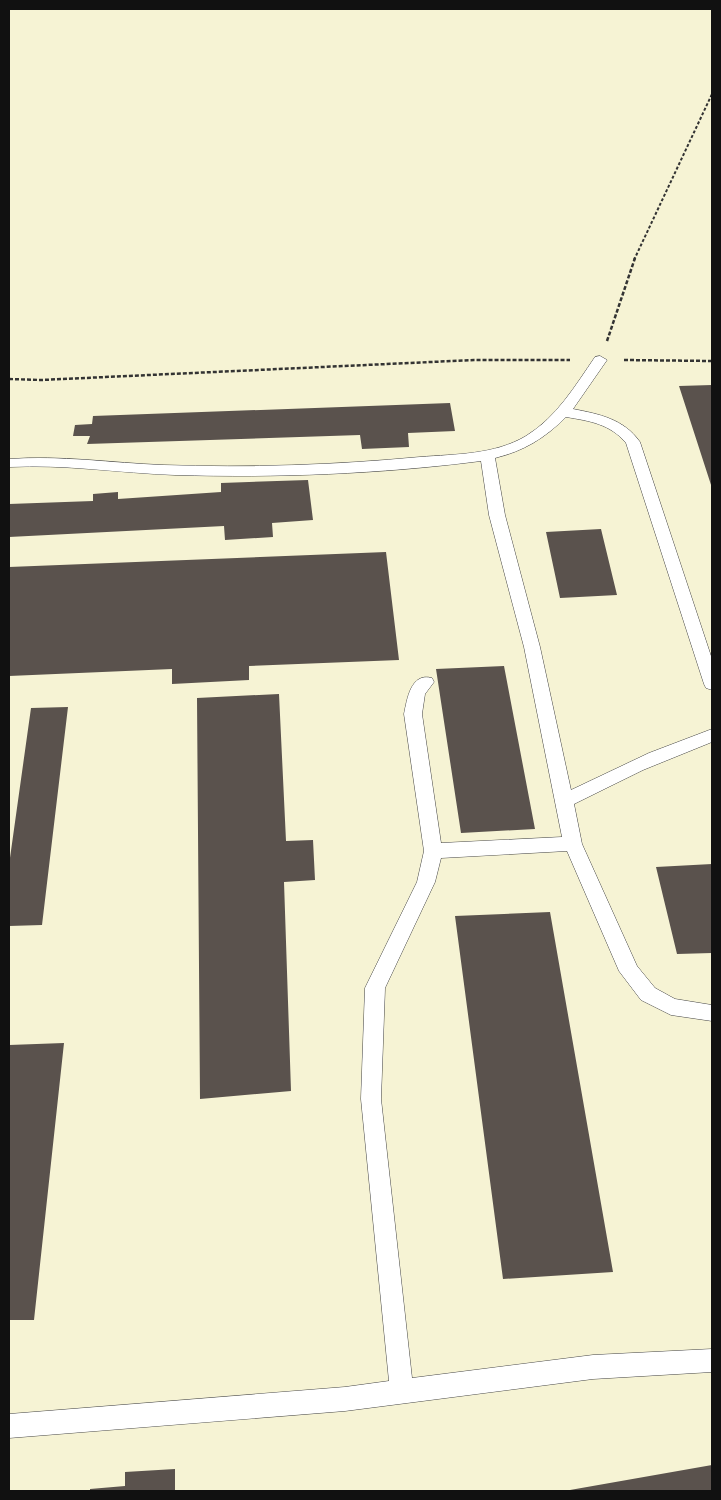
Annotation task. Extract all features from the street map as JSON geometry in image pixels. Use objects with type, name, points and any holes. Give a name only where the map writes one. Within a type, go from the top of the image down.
[{"type":"lane","points":[[9,463],[30,461],[142,469],[264,470],[411,463],[494,454],[531,440],[563,412],[600,360]]},
{"type":"lane","points":[[563,412],[604,419],[624,430],[633,442],[712,684]]},
{"type":"lane","points":[[487,455],[497,514],[532,647],[573,844],[629,971],[648,994],[671,1007],[712,1013]]},
{"type":"lane","points":[[402,1392],[371,1099],[376,988],[426,882],[433,851],[413,714],[417,692],[426,682]]},
{"type":"lane","points":[[564,801],[613,775],[664,752],[712,735]]},
{"type":"lane","points":[[433,851],[573,844]]},
{"type":"lane","points":[[9,1426],[248,1407],[402,1392],[593,1367],[712,1361]]},
{"type":"path","points":[[600,360],[636,254],[712,94]]},
{"type":"path","points":[[9,379],[79,378],[474,360],[712,361]]},
{"type":"shaded area","points":[[9,9],[712,9],[712,1491],[9,1491]]},
{"type":"building","points":[[712,385],[712,488],[679,386]]},
{"type":"building","points":[[450,403],[455,431],[408,433],[409,447],[362,449],[360,435],[87,444],[90,436],[73,436],[75,425],[92,424],[93,416]]},
{"type":"building","points":[[308,480],[313,520],[272,523],[273,537],[225,540],[224,526],[9,537],[9,504],[93,501],[93,494],[118,492],[118,499],[221,492],[221,483]]},
{"type":"building","points":[[601,529],[617,595],[560,598],[546,532]]},
{"type":"building","points":[[386,552],[399,660],[249,666],[249,680],[172,684],[172,669],[9,676],[9,567]]},
{"type":"building","points":[[504,666],[535,829],[461,833],[436,669]]},
{"type":"building","points":[[279,694],[286,841],[313,840],[315,880],[284,882],[291,1091],[200,1099],[197,698]]},
{"type":"building","points":[[68,707],[42,925],[9,926],[9,865],[31,708]]},
{"type":"building","points":[[712,864],[712,953],[677,954],[656,867]]},
{"type":"building","points":[[550,912],[613,1272],[503,1279],[455,916]]},
{"type":"building","points":[[64,1043],[34,1320],[9,1320],[9,1045]]},
{"type":"building","points":[[712,1465],[712,1491],[570,1491],[570,1490]]},
{"type":"building","points":[[175,1469],[175,1491],[90,1491],[90,1489],[125,1486],[125,1472]]}]
